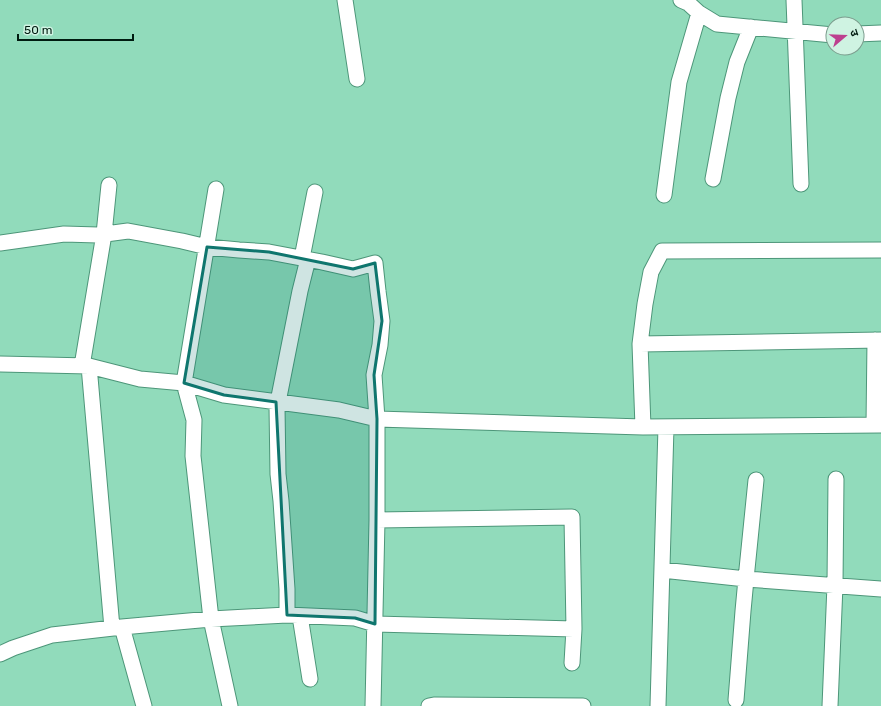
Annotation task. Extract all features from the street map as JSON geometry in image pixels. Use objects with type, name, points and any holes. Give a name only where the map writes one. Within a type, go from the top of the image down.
[{"type":"street","points":[[345,0],[357,79]]},
{"type":"street","points":[[794,0],[800,184]]},
{"type":"street","points":[[664,195],[689,4],[717,24],[825,34]]},
{"type":"street","points":[[713,179],[728,98],[737,62],[750,27]]},
{"type":"street","points":[[865,34],[881,33]]},
{"type":"street","points":[[109,185],[104,234],[85,366],[117,627],[144,706]]},
{"type":"street","points":[[216,189],[184,383],[194,420],[193,456],[212,619],[230,706]]},
{"type":"street","points":[[310,679],[287,589],[278,474],[277,407],[300,291],[315,192]]},
{"type":"street","points":[[0,243],[64,234],[104,234],[128,232],[207,246],[269,252],[352,269],[375,263],[382,321],[380,345],[374,375],[377,419],[377,520],[373,706]]},
{"type":"street","points":[[643,427],[640,344],[644,304],[650,272],[662,251],[881,250]]},
{"type":"street","points":[[0,364],[85,366],[140,379],[184,383],[224,395],[339,410],[377,419],[643,427],[877,425],[878,340],[640,344]]},
{"type":"street","points":[[658,706],[666,427]]},
{"type":"street","points":[[830,706],[835,585],[836,479]]},
{"type":"street","points":[[736,700],[742,611],[756,480]]},
{"type":"street","points":[[377,520],[572,517],[574,629],[572,664]]},
{"type":"street","points":[[662,570],[746,579],[881,589]]},
{"type":"street","points":[[0,654],[52,635],[117,627],[212,619],[293,615],[355,618],[375,624],[574,629]]},
{"type":"street","points":[[429,706],[583,706]]},
{"type":"highlighted area","points":[[207,247],[269,252],[353,269],[375,263],[382,321],[374,375],[377,419],[375,624],[355,618],[287,615],[276,402],[224,395],[184,383]]}]
